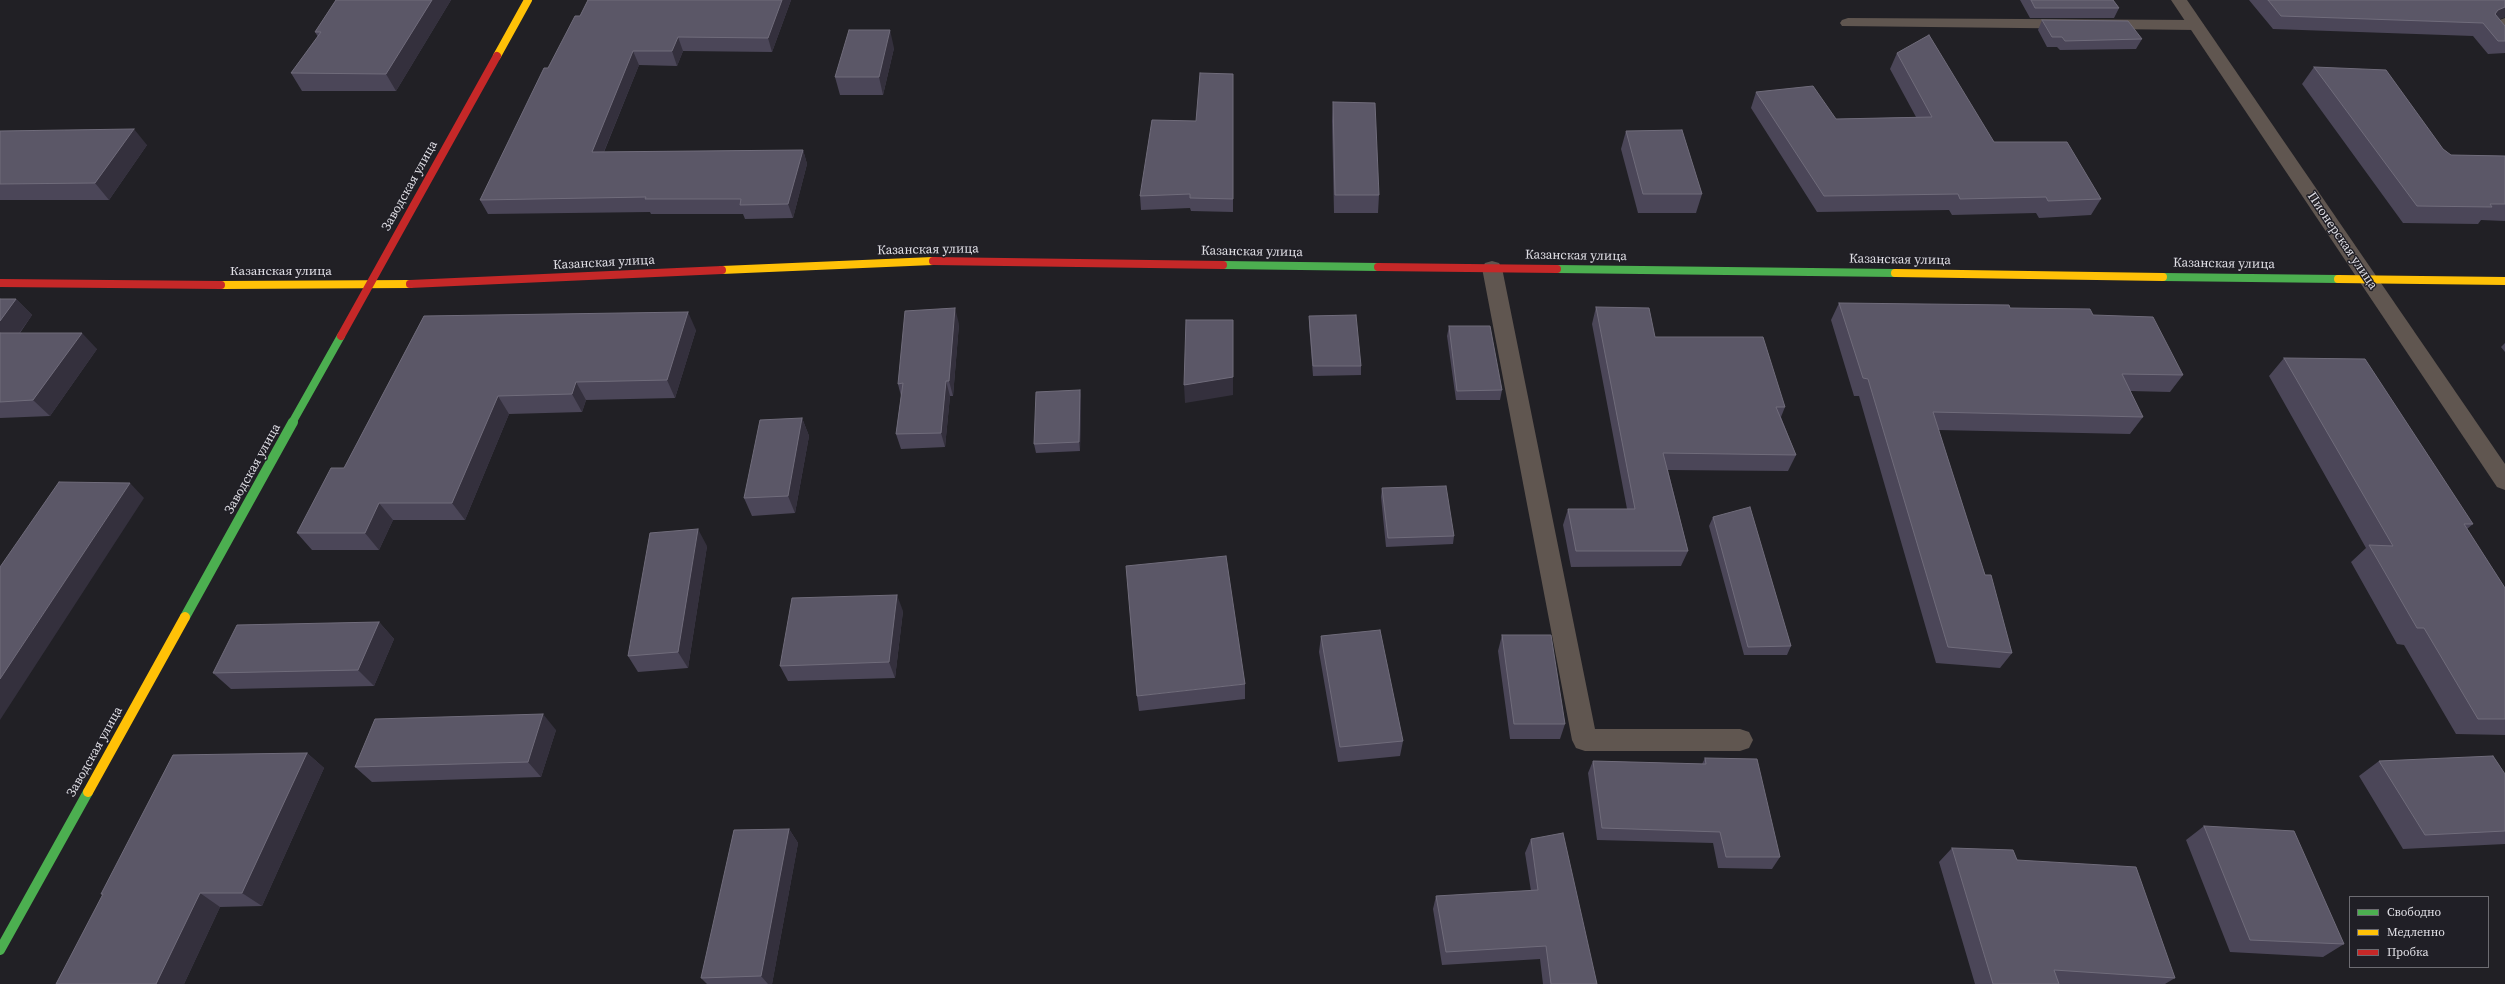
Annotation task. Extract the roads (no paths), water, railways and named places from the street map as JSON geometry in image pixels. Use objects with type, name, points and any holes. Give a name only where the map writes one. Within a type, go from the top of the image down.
[{"type":"street","name":"Заводская улица","points":[[3,938],[528,0]]},
{"type":"street","name":"Пионерская улица","points":[[2179,0],[2505,482]]},
{"type":"street","points":[[1848,23],[2196,25]]},
{"type":"street","points":[[2505,23],[2494,27],[2505,39]]},
{"type":"street","name":"Казанская улица","points":[[0,283],[369,286],[924,261],[2505,281]]},
{"type":"street","points":[[1492,268],[1585,740],[1740,740]]}]
